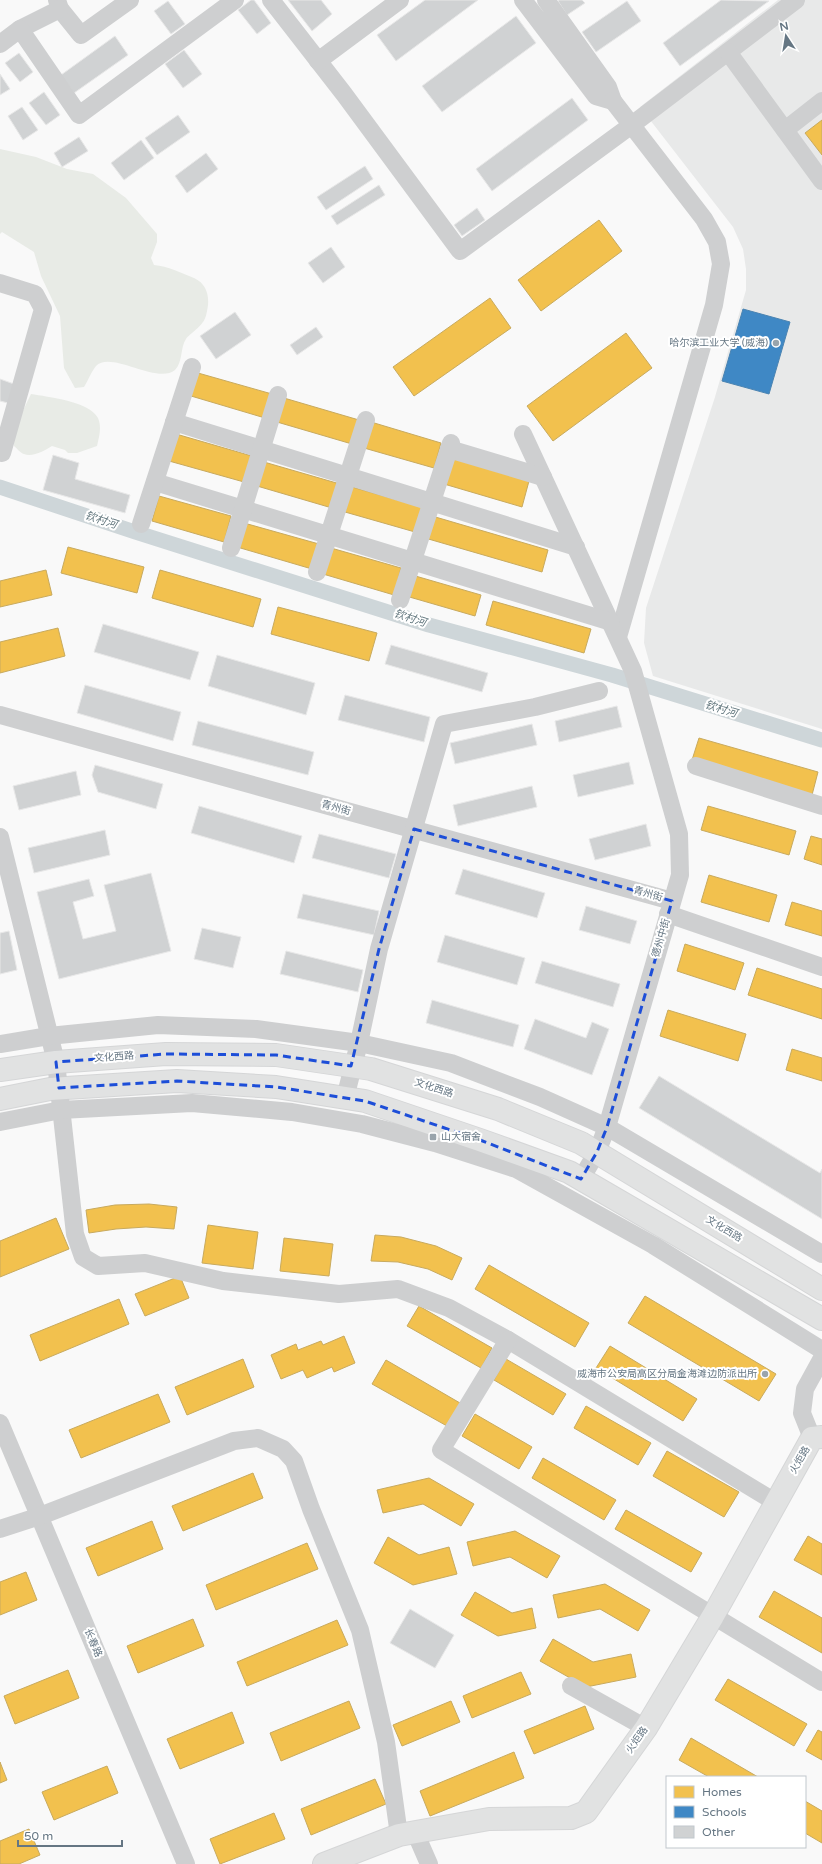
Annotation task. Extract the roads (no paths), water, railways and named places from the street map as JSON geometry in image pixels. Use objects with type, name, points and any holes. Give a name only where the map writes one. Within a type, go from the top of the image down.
[{"type":"main road","name":"文化西路","points":[[0,1070],[56,1062],[173,1054],[276,1055],[371,1069],[498,1109],[581,1143],[822,1289]]},
{"type":"main road","points":[[0,1099],[59,1088],[178,1082],[276,1088],[364,1101],[569,1172],[821,1317]]},
{"type":"main road","name":"火炬路","points":[[324,1864],[407,1833],[489,1819],[571,1818],[586,1812],[646,1728],[713,1616],[775,1502],[817,1437]]},
{"type":"street","points":[[0,44],[20,29],[58,5],[81,35],[130,0]]},
{"type":"street","points":[[20,29],[79,115],[235,0]]},
{"type":"street","points":[[271,0],[318,60],[460,251],[633,124],[796,0]]},
{"type":"street","points":[[318,60],[400,0]]},
{"type":"street","points":[[524,0],[596,96],[613,101]]},
{"type":"street","points":[[155,482],[412,561],[615,630],[714,305],[721,264],[716,242],[704,219],[633,124],[613,101],[608,86],[546,0]]},
{"type":"street","points":[[728,52],[822,181]]},
{"type":"street","points":[[785,130],[822,101]]},
{"type":"street","points":[[0,283],[35,294],[43,309],[2,453]]},
{"type":"street","points":[[141,524],[192,368]]},
{"type":"street","points":[[231,548],[278,395]]},
{"type":"street","points":[[318,572],[366,420]]},
{"type":"street","points":[[174,422],[576,547]]},
{"type":"street","name":"德州中街","points":[[523,434],[633,671],[680,834],[680,875],[606,1127],[597,1152],[581,1179]]},
{"type":"street","points":[[400,600],[450,446],[543,477]]},
{"type":"street","points":[[344,1098],[351,1066],[359,1043],[379,949],[444,724],[535,707],[599,691]]},
{"type":"street","name":"青州街","points":[[0,716],[414,829],[670,907],[822,967]]},
{"type":"street","points":[[696,766],[822,806]]},
{"type":"street","points":[[0,837],[56,1062],[75,1234],[83,1257],[98,1266],[145,1263],[223,1281],[338,1294],[398,1289],[449,1308],[508,1340],[775,1502]]},
{"type":"street","points":[[0,1044],[49,1036],[158,1024],[256,1029],[359,1043],[451,1063],[540,1097],[606,1127],[819,1246]]},
{"type":"street","points":[[0,1122],[62,1110],[192,1103],[292,1112],[354,1122],[435,1143],[516,1169],[653,1245],[822,1350]]},
{"type":"street","points":[[508,1340],[441,1450],[822,1682]]},
{"type":"street","points":[[817,1437],[802,1413],[805,1389],[822,1358]]},
{"type":"street","name":"长春路","points":[[0,1423],[186,1864]]},
{"type":"street","points":[[0,1529],[40,1516],[234,1441],[258,1438],[283,1449],[294,1461],[311,1509],[360,1630],[407,1833],[429,1864]]},
{"type":"street","points":[[571,1686],[646,1728]]},
{"type":"waterway","name":"钦村河","points":[[0,487],[135,532],[429,625],[612,675],[822,740]]},
{"type":"place","name":"哈尔滨工业大学 (威海)","points":[[776,343]]},
{"type":"place","name":"山大宿舍","points":[[433,1137]]},
{"type":"place","name":"威海市公安局高区分局金海滩边防派出所","points":[[765,1374]]}]
